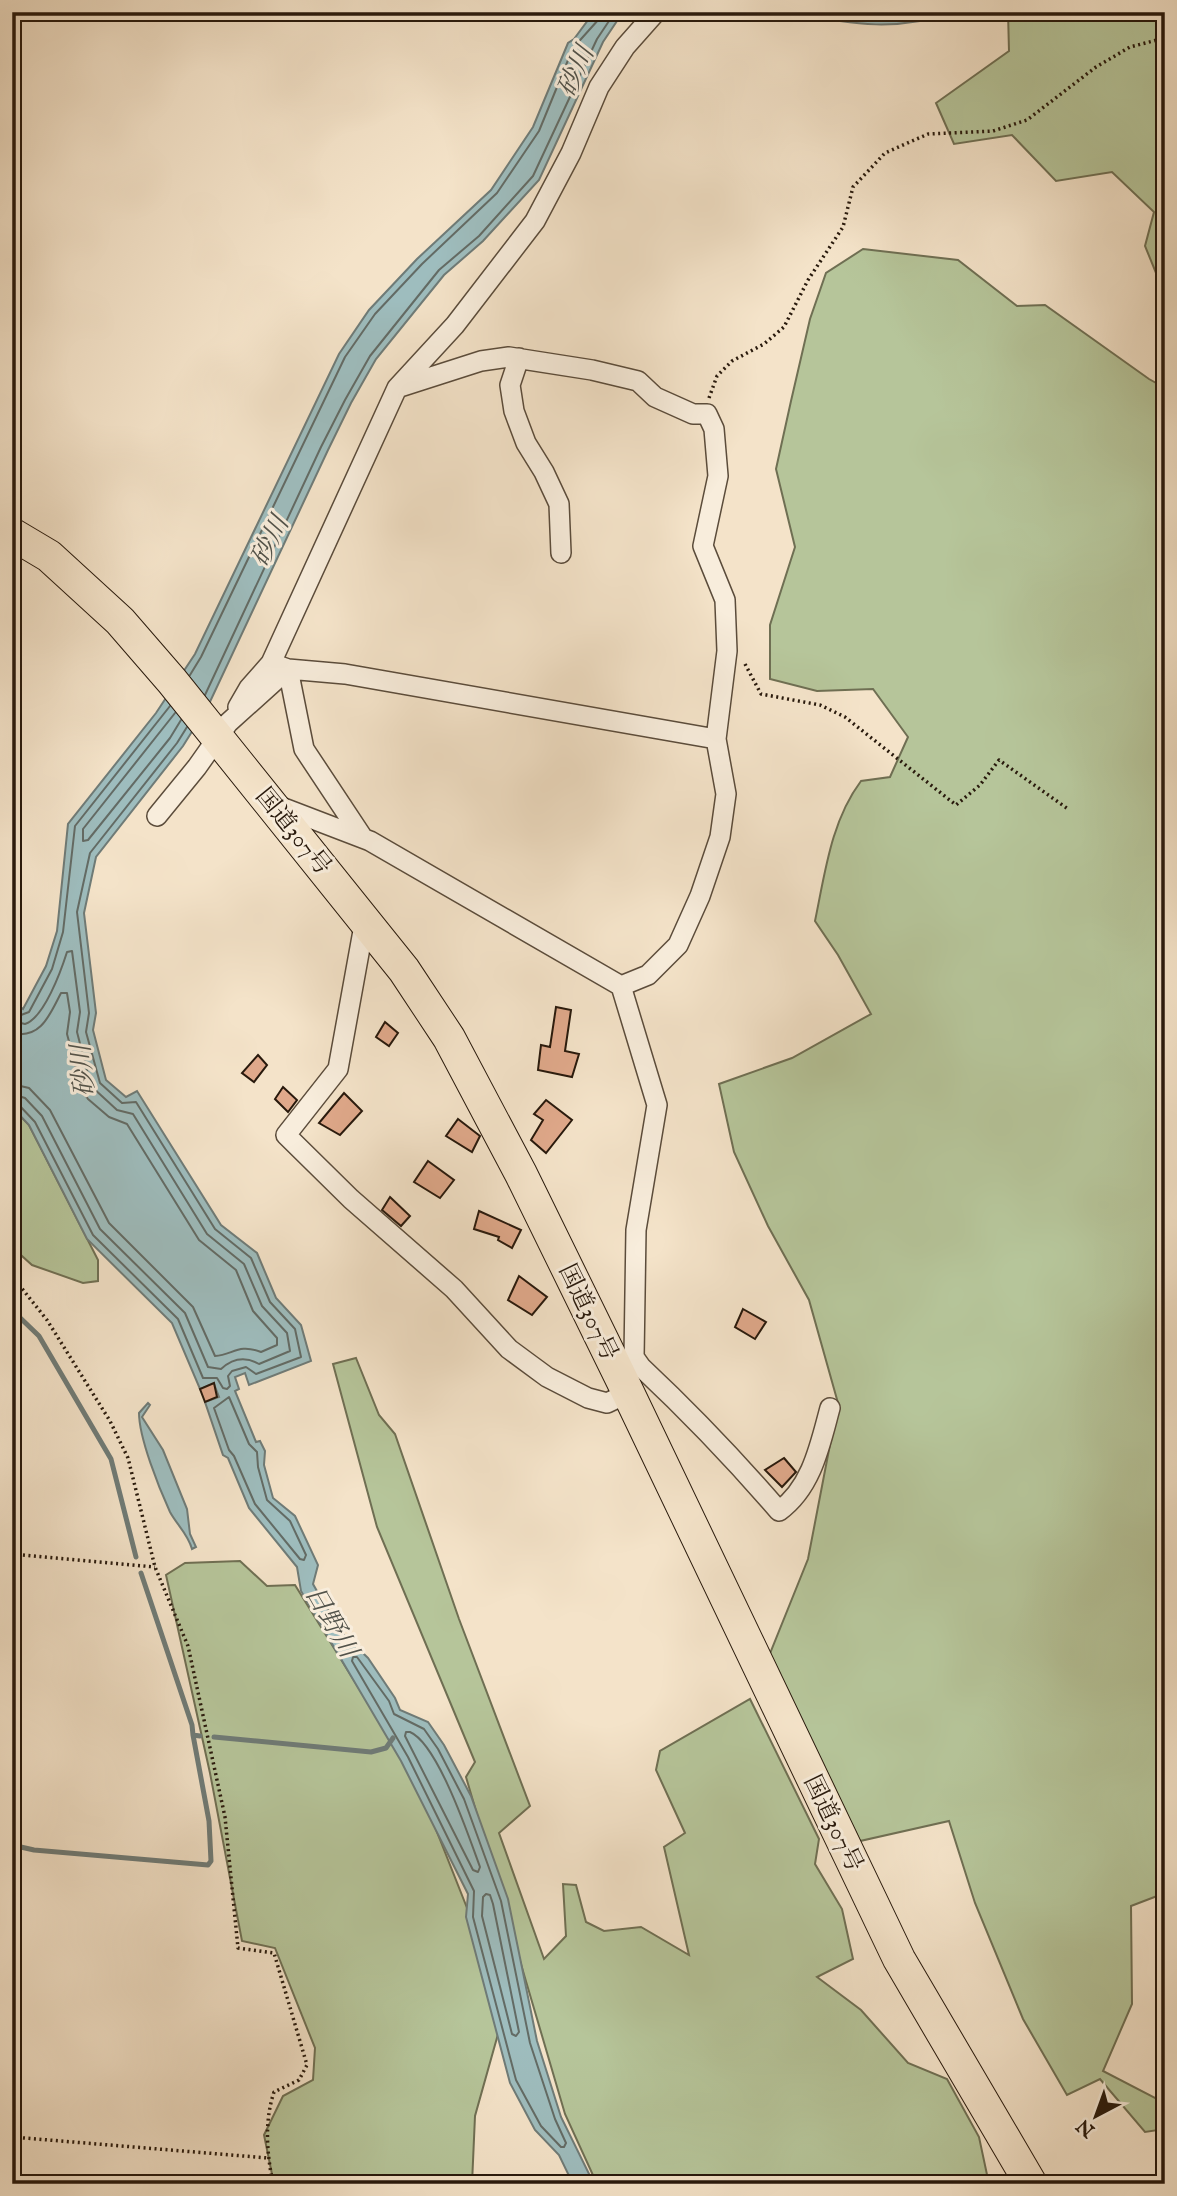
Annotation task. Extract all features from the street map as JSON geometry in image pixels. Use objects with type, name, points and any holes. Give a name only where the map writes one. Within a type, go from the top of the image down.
[{"type":"highway","name":"国道307号","points":[[12,534],[49,556],[120,621],[217,728],[271,803],[404,970],[449,1038],[627,1373],[899,1959],[1031,2184]]},
{"type":"street","points":[[156,816],[197,767],[217,728],[279,666],[397,388],[455,325],[535,221],[571,153],[599,87],[625,47],[656,12]]},
{"type":"street","points":[[397,388],[481,361],[519,358],[638,381],[655,397],[693,414],[706,414],[714,429],[718,476],[703,546],[725,600],[727,651],[716,739],[726,794],[720,837],[700,896],[678,945],[648,975],[621,986]]},
{"type":"street","points":[[519,358],[510,385],[514,411],[526,443],[544,471],[559,504],[561,553]]},
{"type":"street","points":[[279,666],[345,674],[716,739]]},
{"type":"street","points":[[279,666],[304,749],[363,838]]},
{"type":"street","points":[[271,803],[363,838],[621,986],[657,1105],[636,1230],[627,1373],[607,1403],[587,1398],[547,1377],[509,1349],[454,1289],[351,1199],[286,1135],[338,1069],[365,920]]},
{"type":"street","points":[[627,1373],[641,1367],[692,1415],[779,1511],[787,1505],[814,1468],[831,1408]]},
{"type":"path","points":[[706,414],[709,393],[718,376],[732,361],[764,344],[784,327],[808,280],[843,227],[853,187],[885,153],[928,134],[993,131],[1027,120],[1118,53],[1165,38]]},
{"type":"path","points":[[727,651],[744,662],[761,694],[820,705],[845,717],[956,805],[980,785],[999,760],[1068,809]]},
{"type":"path","points":[[12,1276],[47,1320],[122,1445],[128,1458],[155,1567],[188,1646],[225,1817],[238,1948],[274,1953],[307,2065],[299,2080],[274,2092],[268,2110],[268,2158],[273,2184]]},
{"type":"path","points":[[12,1554],[155,1567]]},
{"type":"path","points":[[12,2137],[268,2158]]},
{"type":"green space","points":[[1008,12],[1165,12],[1165,301],[1145,246],[1154,212],[1112,172],[1056,181],[1012,135],[954,144],[936,103],[1009,51]]},
{"type":"green space","points":[[863,249],[958,260],[1017,306],[1045,305],[1165,388],[1165,1893],[1131,1906],[1132,2004],[1103,2071],[1165,2103],[1165,2129],[1145,2132],[1100,2079],[1067,2095],[1023,2019],[975,1903],[949,1821],[860,1841],[767,1661],[808,1559],[838,1403],[809,1300],[768,1226],[734,1152],[719,1084],[792,1058],[871,1014],[838,955],[815,921],[830,848],[851,797],[861,781],[890,777],[908,737],[873,689],[817,691],[770,679],[770,625],[795,547],[776,469],[810,319],[826,273]]},
{"type":"green space","points":[[12,1107],[29,1125],[98,1260],[98,1281],[83,1283],[32,1265],[12,1247]]},
{"type":"green space","points":[[356,1358],[379,1415],[395,1434],[459,1619],[530,1806],[499,1833],[544,1959],[566,1936],[563,1884],[576,1885],[586,1922],[604,1931],[641,1927],[689,1955],[664,1847],[685,1833],[656,1770],[660,1751],[750,1699],[819,1839],[815,1864],[842,1909],[853,1959],[817,1977],[861,2010],[908,2063],[947,2079],[979,2137],[989,2184],[597,2184],[565,2114],[466,1777],[475,1762],[377,1527],[333,1364]]},
{"type":"green space","points":[[240,1561],[267,1586],[295,1585],[418,1784],[469,1913],[500,2027],[475,2116],[472,2184],[274,2184],[264,2135],[283,2096],[313,2080],[315,2048],[275,1948],[242,1941],[210,1773],[166,1575],[185,1563]]},
{"type":"water","points":[[594,12],[623,12],[603,42],[539,180],[483,241],[444,275],[376,359],[328,450],[208,706],[183,746],[96,857],[84,913],[96,1013],[93,1030],[106,1080],[126,1097],[137,1091],[221,1225],[257,1253],[276,1298],[301,1325],[311,1361],[249,1385],[245,1373],[235,1377],[239,1389],[235,1391],[256,1442],[260,1441],[265,1451],[264,1465],[273,1498],[295,1516],[318,1565],[313,1584],[326,1607],[343,1634],[368,1658],[400,1710],[428,1722],[444,1745],[471,1796],[508,1899],[537,2041],[561,2117],[594,2184],[573,2184],[559,2155],[535,2130],[510,2083],[466,1917],[468,1894],[401,1761],[301,1591],[297,1567],[249,1508],[228,1458],[223,1455],[205,1402],[219,1397],[214,1384],[200,1389],[172,1323],[87,1239],[29,1125],[12,1107],[12,1000],[23,1009],[46,966],[57,931],[68,824],[156,713],[195,654],[339,354],[369,310],[417,259],[491,190],[533,127],[568,43]]},
{"type":"water","points":[[796,12],[842,12],[870,17],[909,12],[956,12],[915,22],[876,24],[837,21]]},
{"type":"water","points":[[148,1403],[150,1405],[142,1417],[163,1450],[187,1509],[190,1534],[196,1547],[192,1549],[170,1512],[146,1449],[139,1413]]},
{"type":"building","points":[[556,1007],[571,1010],[565,1051],[579,1054],[572,1077],[538,1070],[541,1045],[550,1047]]},
{"type":"building","points":[[385,1022],[398,1033],[389,1046],[376,1037]]},
{"type":"building","points":[[258,1055],[267,1065],[254,1082],[242,1073]]},
{"type":"building","points":[[283,1087],[297,1100],[288,1112],[275,1099]]},
{"type":"building","points":[[344,1093],[362,1111],[340,1135],[319,1123]]},
{"type":"building","points":[[546,1100],[572,1120],[546,1153],[531,1140],[543,1120],[534,1114]]},
{"type":"building","points":[[458,1119],[480,1136],[472,1152],[446,1136]]},
{"type":"building","points":[[428,1161],[454,1180],[440,1198],[414,1182]]},
{"type":"building","points":[[390,1197],[410,1216],[401,1226],[382,1210]]},
{"type":"building","points":[[479,1211],[521,1230],[512,1248],[498,1240],[499,1237],[474,1229]]},
{"type":"building","points":[[519,1276],[547,1297],[532,1315],[508,1300]]},
{"type":"building","points":[[743,1309],[766,1322],[755,1339],[735,1327]]},
{"type":"building","points":[[214,1383],[217,1397],[205,1402],[200,1389]]},
{"type":"building","points":[[784,1458],[796,1472],[782,1487],[765,1470]]},
{"type":"waterway","points":[[12,1310],[39,1336],[111,1459],[136,1557]]},
{"type":"waterway","points":[[141,1573],[192,1725],[193,1735],[200,1736]]},
{"type":"waterway","points":[[12,1845],[34,1850],[208,1865],[211,1861],[209,1821],[193,1735]]},
{"type":"waterway","points":[[214,1737],[371,1752],[386,1748],[393,1738]]},
{"type":"water label","name":"砂川","points":[[575,71]]},
{"type":"water label","name":"砂川","points":[[269,541]]},
{"type":"water label","name":"砂川","points":[[82,1071]]},
{"type":"water label","name":"日野川","points":[[332,1621]]}]
